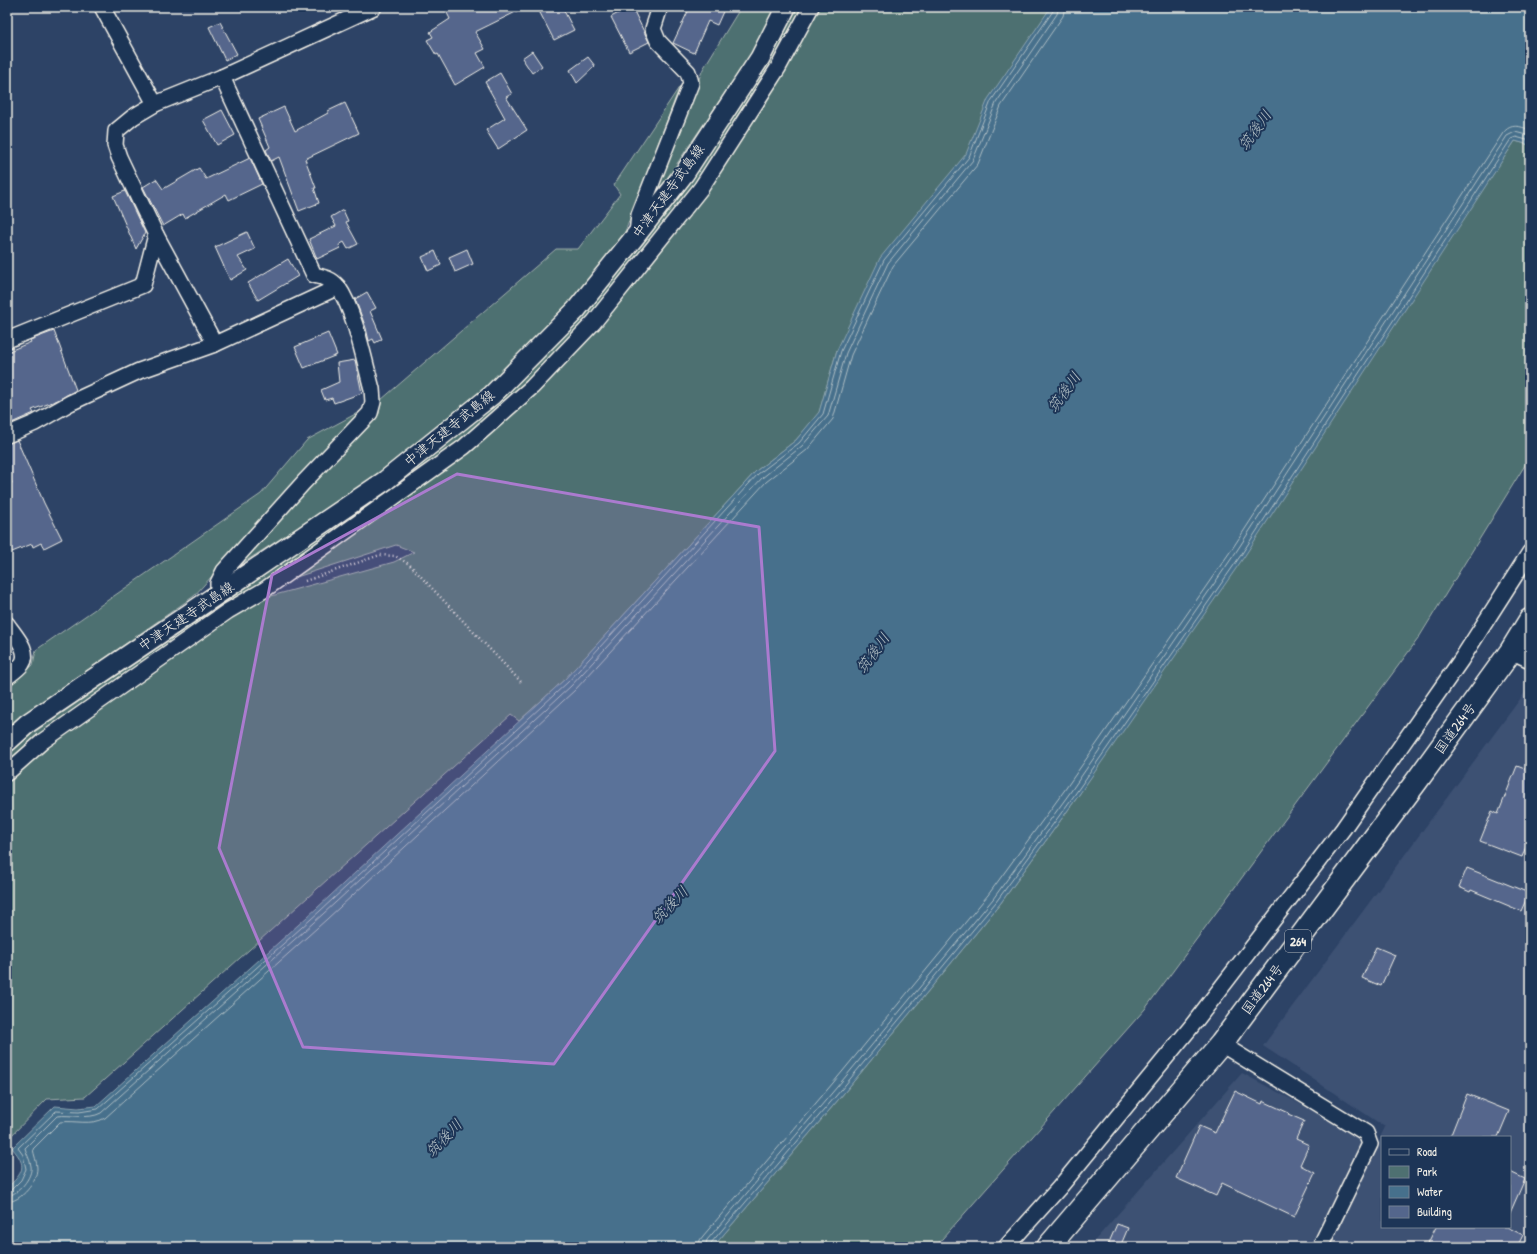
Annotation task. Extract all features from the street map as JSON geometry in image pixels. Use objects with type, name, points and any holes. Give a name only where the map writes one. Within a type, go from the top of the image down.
[{"type":"highway","name":"国道264号","points":[[1048,1247],[1221,1044],[1416,782],[1520,655],[1530,620]]},
{"type":"main road","name":"中津天建寺武島線","points":[[7,742],[28,723],[386,480],[492,395],[576,310],[684,174],[760,58],[786,7]]},
{"type":"street","points":[[102,7],[155,104]]},
{"type":"street","points":[[215,344],[156,235],[122,163],[115,145],[116,131],[133,117],[155,104],[222,77],[374,7]]},
{"type":"street","points":[[637,234],[639,216],[691,83],[688,72],[658,41],[653,30],[660,7]]},
{"type":"street","points":[[7,773],[43,741],[228,611],[264,590],[464,447],[532,387],[594,322],[701,188],[778,68],[811,7]]},
{"type":"street","points":[[218,595],[218,583],[224,571],[304,482],[370,413],[372,402],[372,389],[350,308],[338,287],[328,279],[314,275],[222,77]]},
{"type":"street","points":[[7,340],[143,285],[156,235]]},
{"type":"street","points":[[7,435],[35,423],[70,403],[139,371],[215,344],[338,287]]},
{"type":"street","points":[[1006,1247],[1059,1188],[1191,1027],[1343,828],[1461,660],[1530,552]]},
{"type":"street","points":[[7,624],[24,650],[25,656],[22,664],[7,677]]},
{"type":"street","points":[[1221,1044],[1366,1133],[1370,1144],[1320,1247]]},
{"type":"path","points":[[304,581],[380,555],[395,556],[410,564],[521,682]]},
{"type":"highlighted area","points":[[457,474],[759,527],[775,751],[554,1064],[303,1047],[219,848],[272,575]]},
{"type":"shaded area","points":[[1529,687],[1530,1247],[1329,1247],[1385,1127],[1263,1046]]},
{"type":"shaded area","points":[[1242,1073],[1360,1136],[1361,1144],[1310,1247],[1089,1247]]},
{"type":"green space","points":[[741,7],[776,7],[751,54],[649,205],[703,69]]},
{"type":"green space","points":[[798,7],[806,7],[775,66],[697,187],[589,321],[527,386],[460,445],[7,768],[7,756],[33,733],[378,497],[485,412],[582,316],[645,241],[696,171],[769,60]]},
{"type":"green space","points":[[817,7],[1060,7],[973,191],[837,350],[819,413],[796,440],[756,471],[565,679],[519,721],[511,715],[85,1097],[47,1099],[7,1140],[7,778],[46,743],[257,600],[394,562],[414,552],[396,545],[284,581],[470,450],[598,325]]},
{"type":"green space","points":[[680,86],[623,237],[560,313],[477,395],[373,479],[229,572],[379,414],[381,400],[556,249],[578,249],[620,194],[614,185]]},
{"type":"green space","points":[[1515,141],[1530,145],[1530,457],[1418,639],[1145,1009],[935,1247],[713,1247],[844,1093],[1000,904],[1076,799]]},
{"type":"green space","points":[[361,411],[194,596],[19,718],[7,728],[7,687],[33,665],[36,650],[261,494],[307,440]]},
{"type":"water","name":"筑後川","points":[[1051,7],[1530,7],[1530,145],[1515,141],[1244,557],[1076,799],[1000,904],[844,1093],[713,1247],[7,1247],[7,1188],[17,1178],[22,1169],[20,1160],[12,1148],[55,1106],[78,1108],[96,1106],[317,908],[565,679],[756,471],[796,440],[819,412],[837,350],[880,258],[966,154],[988,99]]},
{"type":"building","points":[[444,7],[526,7],[475,32],[485,49],[477,53],[485,67],[455,85],[438,54],[436,55],[427,40],[433,37],[430,32],[450,19]]},
{"type":"building","points":[[537,7],[562,7],[574,30],[554,40]]},
{"type":"building","points":[[632,7],[649,42],[629,52],[611,17]]},
{"type":"building","points":[[690,7],[725,7],[717,25],[708,21],[694,53],[673,43]]},
{"type":"building","points":[[220,22],[237,54],[225,60],[209,27]]},
{"type":"building","points":[[532,51],[542,66],[532,73],[522,58]]},
{"type":"building","points":[[588,57],[595,66],[577,83],[570,70]]},
{"type":"building","points":[[500,73],[512,94],[506,97],[527,130],[498,149],[486,130],[505,118],[485,82]]},
{"type":"building","points":[[345,103],[359,133],[305,159],[316,188],[314,188],[319,203],[299,211],[279,157],[271,161],[266,150],[270,147],[258,119],[284,107],[295,131],[328,113],[328,111]]},
{"type":"building","points":[[222,110],[235,135],[217,145],[203,120]]},
{"type":"building","points":[[250,158],[262,184],[229,200],[226,194],[185,218],[183,214],[163,226],[143,187],[156,179],[163,189],[199,168],[206,179]]},
{"type":"building","points":[[125,191],[145,233],[136,249],[113,196]]},
{"type":"building","points":[[343,210],[348,221],[346,222],[358,244],[348,249],[344,242],[339,245],[340,248],[317,259],[309,239],[336,226],[331,217]]},
{"type":"building","points":[[247,232],[255,249],[238,257],[247,270],[230,280],[215,247]]},
{"type":"building","points":[[467,249],[473,264],[455,272],[449,257]]},
{"type":"building","points":[[435,251],[441,265],[428,271],[422,257]]},
{"type":"building","points":[[288,259],[298,276],[258,300],[248,283]]},
{"type":"building","points":[[367,292],[376,308],[370,311],[382,339],[375,343],[373,339],[369,341],[366,328],[355,299]]},
{"type":"building","points":[[54,331],[76,390],[58,400],[32,410],[34,413],[7,425],[7,352],[31,342],[30,340]]},
{"type":"building","points":[[328,333],[337,355],[304,368],[295,347]]},
{"type":"building","points":[[355,360],[362,393],[334,403],[332,398],[325,400],[321,390],[339,382],[337,363]]},
{"type":"building","points":[[17,440],[44,503],[62,539],[44,548],[41,543],[33,547],[32,544],[7,554],[7,485],[12,483],[7,473],[7,444]]},
{"type":"building","points":[[1517,766],[1530,771],[1530,836],[1522,857],[1480,841],[1492,811],[1498,814]]},
{"type":"building","points":[[1467,868],[1529,893],[1521,911],[1471,890],[1470,892],[1459,887]]},
{"type":"building","points":[[1376,947],[1395,955],[1381,986],[1362,978]]},
{"type":"building","points":[[1235,1091],[1262,1104],[1263,1101],[1304,1121],[1296,1139],[1309,1145],[1300,1165],[1315,1173],[1294,1217],[1222,1183],[1216,1196],[1176,1178],[1199,1126],[1215,1133]]},
{"type":"building","points":[[1467,1094],[1509,1111],[1498,1136],[1450,1136]]},
{"type":"building","points":[[1511,1172],[1525,1179],[1511,1211]]},
{"type":"building","points":[[1117,1224],[1128,1228],[1120,1247],[1107,1247]]},
{"type":"building","points":[[1436,1228],[1509,1228],[1523,1235],[1517,1247],[1426,1247]]}]
